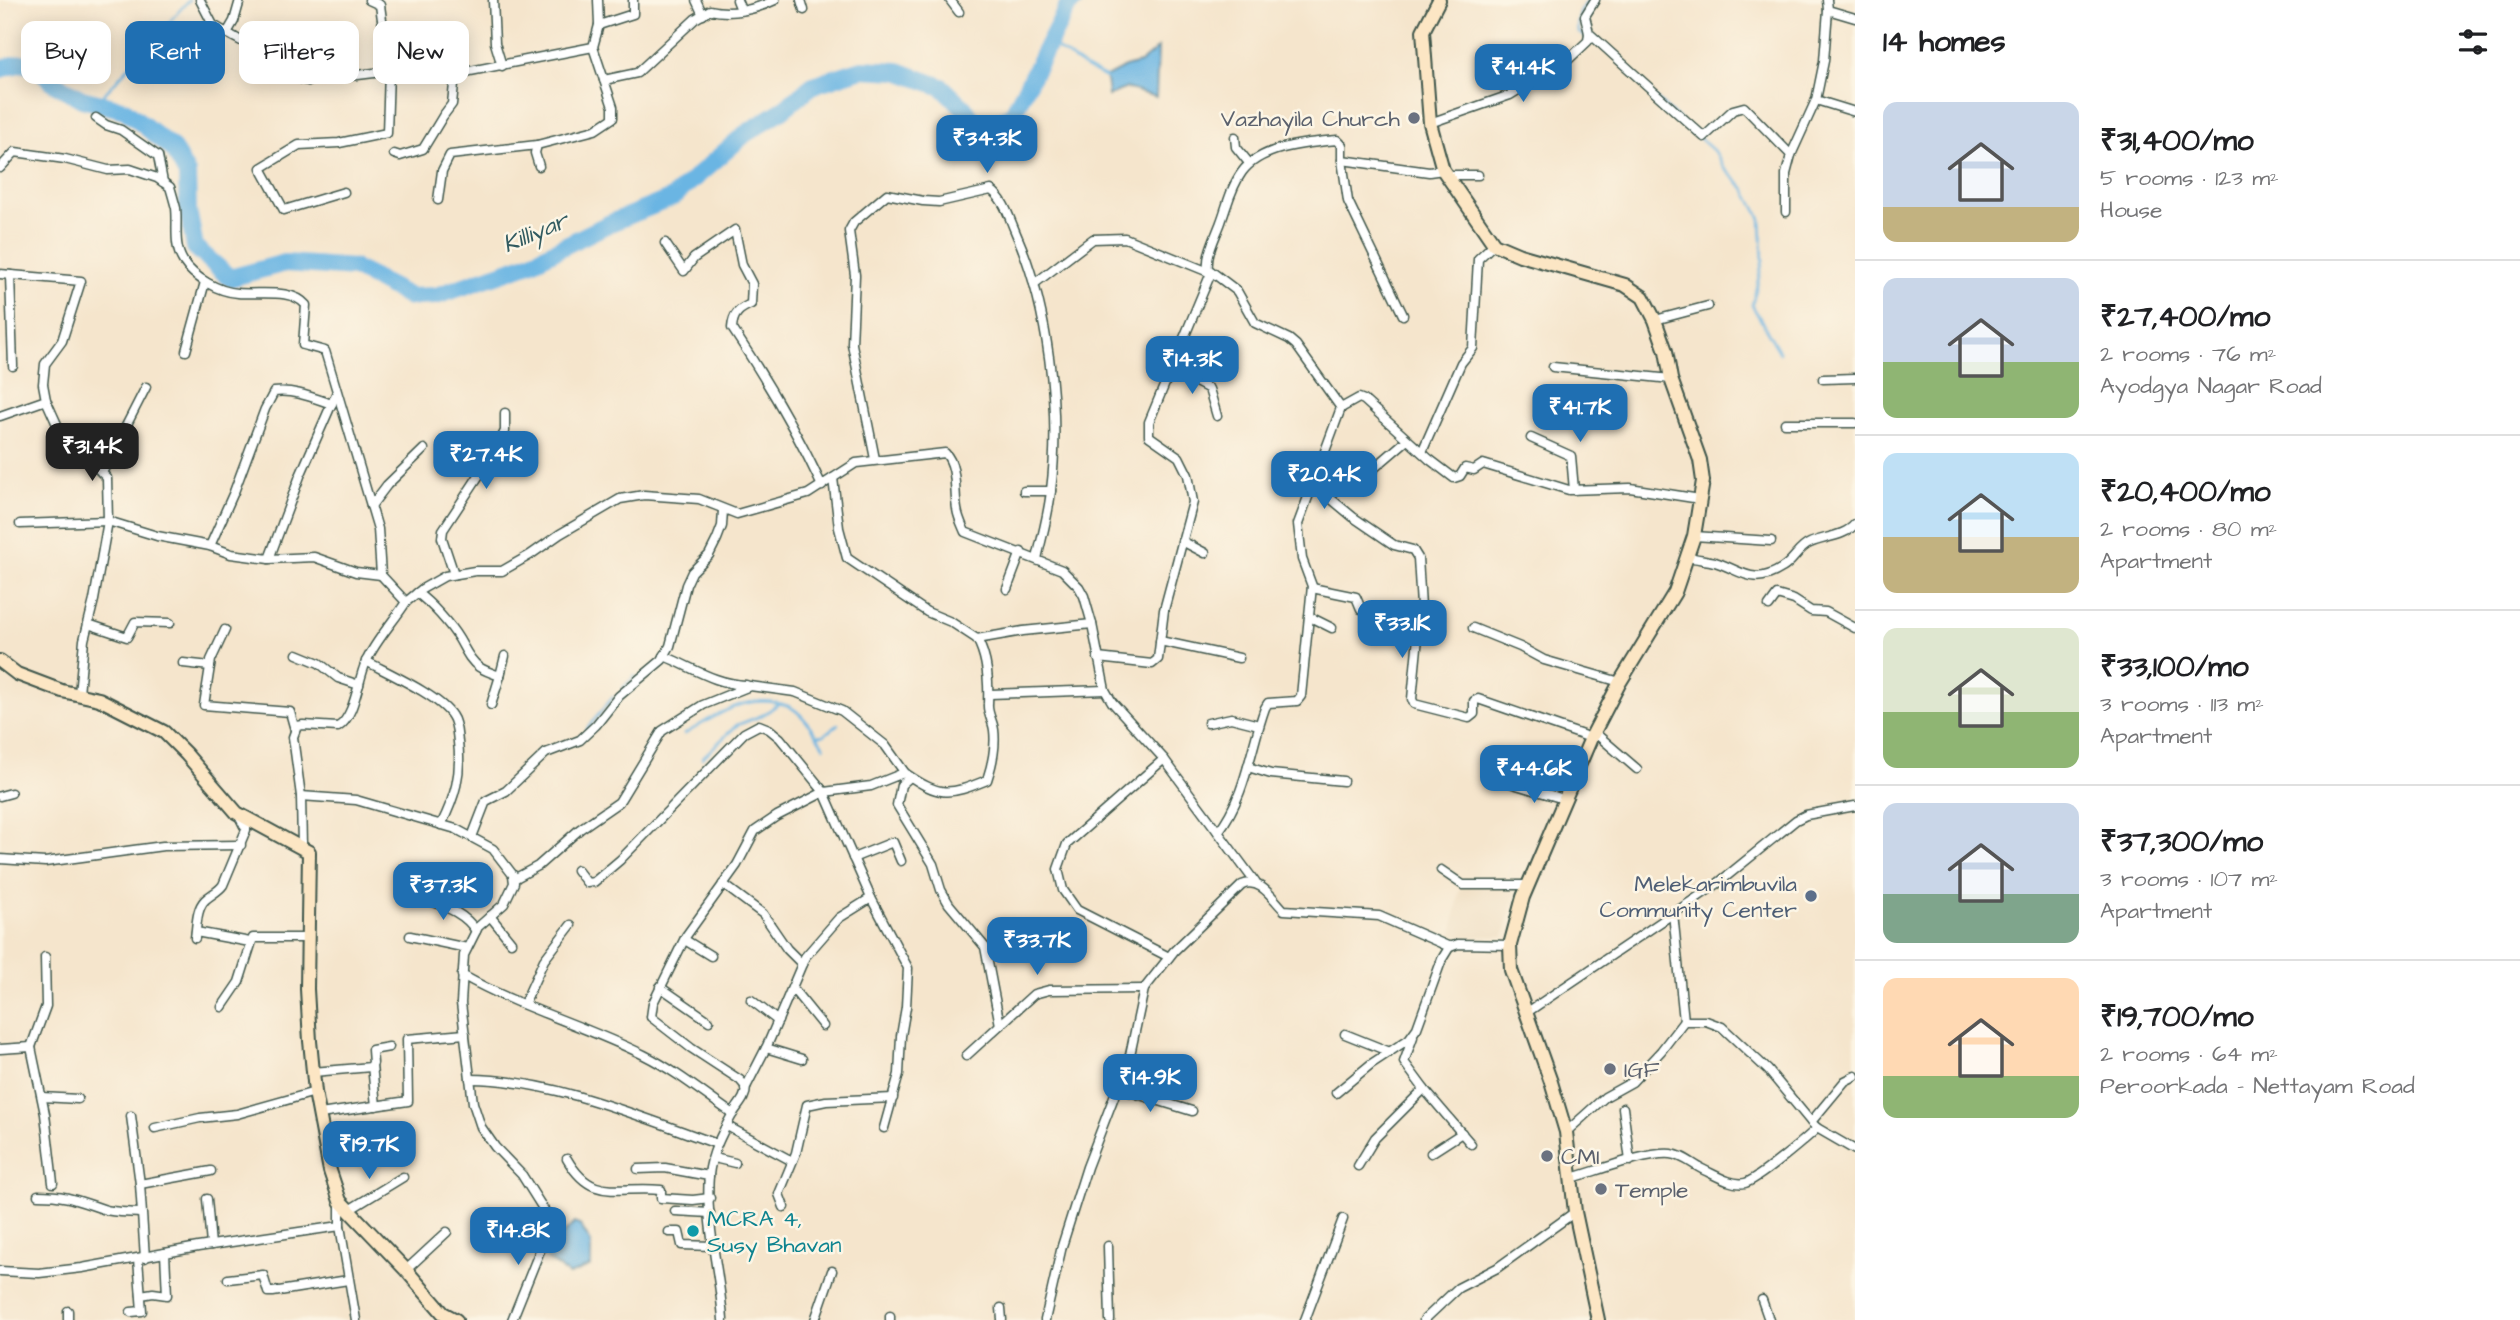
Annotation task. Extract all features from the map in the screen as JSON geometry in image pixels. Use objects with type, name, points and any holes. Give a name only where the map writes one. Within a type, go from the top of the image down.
[{"type":"street","points":[[200,0],[213,25],[251,47],[271,65],[294,78],[308,81],[373,73]]},
{"type":"street","points":[[227,33],[234,21],[240,0]]},
{"type":"street","points":[[369,0],[380,5],[382,21]]},
{"type":"street","points":[[493,0],[495,43],[502,66]]},
{"type":"street","points":[[599,25],[633,14],[633,0]]},
{"type":"street","points":[[696,0],[702,15]]},
{"type":"street","points":[[737,0],[741,10]]},
{"type":"street","points":[[604,80],[637,73],[710,10],[725,14],[764,6],[775,0]]},
{"type":"street","points":[[801,0],[804,10]]},
{"type":"street","points":[[950,0],[959,12]]},
{"type":"street","points":[[1439,0],[1423,31],[1430,123],[1445,172],[1494,244],[1520,255],[1625,285],[1643,298],[1655,320],[1666,351],[1671,379],[1700,460],[1703,481],[1694,536],[1675,592],[1620,682],[1592,735],[1528,885],[1510,945],[1511,970],[1566,1132],[1575,1212],[1598,1320]]},
{"type":"street","points":[[1595,0],[1585,16],[1588,36],[1704,138],[1733,110],[1744,107],[1791,155]]},
{"type":"street","points":[[1786,212],[1786,174],[1791,155],[1815,100],[1824,61],[1827,0]]},
{"type":"street","points":[[438,200],[442,171],[450,155],[537,145],[595,130],[611,119],[613,107],[593,47],[599,25],[597,1]]},
{"type":"street","points":[[1828,10],[1855,18]]},
{"type":"street","points":[[1430,123],[1510,95],[1569,59],[1588,36]]},
{"type":"street","points":[[469,72],[593,47]]},
{"type":"street","points":[[344,192],[284,210],[261,167],[299,145],[339,143],[387,133],[389,84]]},
{"type":"street","points":[[394,154],[400,156],[423,149],[452,104],[454,84]]},
{"type":"street","points":[[1815,100],[1855,112]]},
{"type":"street","points":[[96,118],[121,130],[159,156],[163,182]]},
{"type":"street","points":[[1235,137],[1236,147],[1249,163]]},
{"type":"street","points":[[1211,272],[1207,263],[1218,229],[1234,185],[1249,163],[1272,152],[1337,140],[1342,145],[1348,201],[1403,315]]},
{"type":"street","points":[[537,145],[535,153],[539,166]]},
{"type":"street","points":[[0,168],[15,152],[65,159],[108,170],[130,169],[163,182],[170,187],[176,209],[176,234],[183,261],[205,282],[235,293],[275,293],[301,299],[306,305],[303,345],[325,351],[378,529],[381,575],[406,602]]},
{"type":"street","points":[[1342,160],[1429,172],[1478,175]]},
{"type":"street","points":[[875,459],[852,345],[855,275],[849,237],[854,222],[887,194],[939,202],[992,190],[1000,197],[1024,253],[1044,332],[1055,424],[1051,491],[1037,559]]},
{"type":"street","points":[[665,243],[684,271],[694,258],[735,230],[741,265],[752,284],[751,304],[739,309],[733,318],[732,328],[776,396],[801,440],[822,486]]},
{"type":"street","points":[[1034,285],[1093,239],[1125,237],[1211,272],[1233,287],[1255,323],[1296,345],[1340,408]]},
{"type":"street","points":[[1422,452],[1461,363],[1473,348],[1478,259],[1494,244]]},
{"type":"street","points":[[1098,658],[1154,663],[1158,659],[1164,610],[1193,502],[1188,475],[1179,457],[1149,436],[1149,422],[1211,272]]},
{"type":"street","points":[[0,274],[81,281],[62,341],[45,364],[43,384],[46,400],[60,431],[107,478],[108,485],[108,521],[84,639],[79,694]]},
{"type":"street","points":[[10,275],[13,366]]},
{"type":"street","points":[[186,351],[205,282]]},
{"type":"street","points":[[1655,320],[1708,306]]},
{"type":"street","points":[[1553,367],[1671,379]]},
{"type":"street","points":[[1169,374],[1192,380],[1209,389],[1217,416]]},
{"type":"street","points":[[1823,379],[1855,378]]},
{"type":"street","points":[[102,473],[146,387]]},
{"type":"street","points":[[210,546],[274,392],[304,395],[332,404]]},
{"type":"street","points":[[269,559],[300,476],[336,394]]},
{"type":"street","points":[[1218,832],[1231,815],[1268,703],[1297,701],[1301,696],[1312,588],[1301,559],[1298,530],[1300,514],[1340,408],[1361,398],[1454,478],[1458,478],[1466,468],[1474,470],[1483,464],[1574,491],[1630,488],[1700,499]]},
{"type":"street","points":[[0,416],[46,400]]},
{"type":"street","points":[[454,574],[442,538],[443,530],[495,451],[505,431],[505,413]]},
{"type":"street","points":[[1785,423],[1855,423]]},
{"type":"street","points":[[1531,438],[1571,456],[1574,491]]},
{"type":"street","points":[[1373,470],[1407,440]]},
{"type":"street","points":[[371,506],[387,485],[424,449]]},
{"type":"street","points":[[302,847],[301,796],[293,737],[295,730],[297,726],[303,725],[338,727],[343,724],[366,661],[406,602],[417,593],[445,576],[502,571],[620,499],[644,495],[699,499],[737,514],[795,499],[822,486],[856,463],[945,453],[949,457],[954,474],[958,512],[965,532],[1062,570],[1079,587],[1092,624],[1105,690],[1112,702],[1164,759],[1255,882],[1284,910],[1379,916],[1450,946],[1510,945]]},
{"type":"street","points":[[664,656],[715,680],[731,685],[795,692],[842,712],[885,745],[907,775],[927,788],[953,792],[987,779],[994,746],[994,729],[988,704],[985,661],[977,639],[951,622],[928,612],[847,558],[839,528],[833,478]]},
{"type":"street","points":[[1312,483],[1353,517],[1394,545],[1415,553],[1420,573],[1420,614],[1413,704],[1469,718],[1474,714],[1474,701],[1478,699],[1592,735],[1637,769]]},
{"type":"street","points":[[1024,491],[1051,491]]},
{"type":"street","points":[[472,837],[485,801],[506,791],[546,753],[580,740],[596,725],[619,695],[664,656],[670,646],[691,572],[709,555],[717,540],[722,526],[723,510]]},
{"type":"street","points":[[20,524],[108,521],[157,536],[210,546],[231,554],[269,559],[314,557],[356,572],[381,575]]},
{"type":"street","points":[[1688,557],[1717,563],[1741,575],[1762,576],[1780,570],[1793,560],[1802,546],[1851,529],[1855,524]]},
{"type":"street","points":[[1694,536],[1771,541]]},
{"type":"street","points":[[1182,541],[1205,553]]},
{"type":"street","points":[[1007,589],[1021,552]]},
{"type":"street","points":[[1312,588],[1356,597],[1361,609],[1420,614]]},
{"type":"street","points":[[417,593],[427,600],[479,667],[500,676]]},
{"type":"street","points":[[1769,606],[1777,594],[1794,600],[1811,611],[1826,612],[1855,628]]},
{"type":"street","points":[[1310,617],[1332,628]]},
{"type":"street","points":[[88,624],[127,637],[135,622],[170,623]]},
{"type":"street","points":[[977,639],[1092,624]]},
{"type":"street","points":[[1473,628],[1544,660],[1620,682]]},
{"type":"street","points":[[225,630],[210,666],[204,705],[290,712],[295,730]]},
{"type":"street","points":[[1160,641],[1239,658]]},
{"type":"street","points":[[297,654],[319,663],[338,678],[359,685]]},
{"type":"street","points":[[491,705],[505,656]]},
{"type":"street","points":[[0,661],[17,674],[46,686],[79,694],[127,712],[164,732],[186,754],[237,813],[244,827],[246,825],[241,845],[223,885],[208,896],[200,907],[195,935],[250,942]]},
{"type":"street","points":[[366,661],[436,700],[452,716],[457,727],[460,771],[457,789],[441,825]]},
{"type":"street","points":[[183,663],[210,666]]},
{"type":"street","points":[[512,1320],[545,1238],[549,1218],[522,1175],[495,1147],[481,1127],[473,1104],[461,1003],[464,955],[476,931],[504,905],[514,879],[538,866],[580,829],[620,802],[662,732],[703,705],[750,686]]},
{"type":"street","points":[[989,694],[1105,690]]},
{"type":"street","points":[[1208,723],[1231,718],[1259,725]]},
{"type":"street","points":[[577,870],[587,883],[594,882],[620,860],[744,733],[759,725],[780,738],[824,792],[871,898],[908,968],[899,1073],[884,1128]]},
{"type":"street","points":[[1164,759],[1068,844],[1058,869],[1063,890],[1077,910],[1169,957]]},
{"type":"street","points":[[1248,767],[1271,774],[1343,782]]},
{"type":"street","points":[[745,1089],[740,1080],[691,1048],[651,1017],[650,1009],[660,988],[685,940],[737,865],[755,831],[777,816],[824,792],[871,786],[907,775]]},
{"type":"street","points":[[907,775],[901,785],[897,805],[933,864],[941,890],[949,904],[985,947],[1000,1025]]},
{"type":"street","points":[[1513,784],[1564,799]]},
{"type":"street","points":[[0,796],[11,793]]},
{"type":"street","points":[[301,796],[356,800],[472,837],[493,849],[514,879]]},
{"type":"street","points":[[1526,1013],[1717,884],[1796,820],[1807,815],[1855,806]]},
{"type":"street","points":[[237,813],[302,847],[311,857],[307,989],[315,1092],[330,1171],[345,1205],[443,1312],[456,1320]]},
{"type":"street","points":[[853,858],[893,842],[901,861]]},
{"type":"street","points":[[0,859],[45,862],[163,846],[241,845]]},
{"type":"street","points":[[1441,870],[1463,885],[1528,885]]},
{"type":"street","points":[[1045,1320],[1062,1246],[1087,1167],[1130,1055],[1144,989],[1169,957],[1242,885],[1255,882]]},
{"type":"street","points":[[723,884],[764,914],[787,949],[802,964]]},
{"type":"street","points":[[423,898],[458,913],[470,921],[476,931]]},
{"type":"street","points":[[723,1320],[710,1213],[709,1176],[718,1144],[745,1097],[745,1089],[793,989],[805,957],[839,919],[871,898]]},
{"type":"street","points":[[1566,1132],[1605,1097],[1632,1082],[1684,1021],[1673,913]]},
{"type":"street","points":[[490,916],[511,942]]},
{"type":"street","points":[[524,1003],[544,960],[571,925]]},
{"type":"street","points":[[410,936],[467,948]]},
{"type":"street","points":[[222,1007],[239,982],[253,938],[309,937]]},
{"type":"street","points":[[685,940],[710,956]]},
{"type":"street","points":[[1450,946],[1442,959],[1430,998],[1404,1062],[1471,1144]]},
{"type":"street","points":[[45,957],[46,1006],[31,1047],[42,1097],[53,1183]]},
{"type":"street","points":[[462,975],[494,992],[645,1055],[676,1073],[733,1114]]},
{"type":"street","points":[[660,988],[709,1021]]},
{"type":"street","points":[[793,989],[823,1026]]},
{"type":"street","points":[[966,1056],[1034,994],[1042,991],[1144,989]]},
{"type":"street","points":[[751,1000],[778,1021]]},
{"type":"street","points":[[1684,1021],[1706,1021],[1722,1027],[1768,1070],[1814,1125],[1855,1150]]},
{"type":"street","points":[[1336,1093],[1409,1039],[1415,1031]]},
{"type":"street","points":[[320,1114],[408,1101],[407,1039],[465,1034]]},
{"type":"street","points":[[1345,1034],[1390,1052]]},
{"type":"street","points":[[376,1106],[372,1050],[389,1046]]},
{"type":"street","points":[[0,1049],[31,1047]]},
{"type":"street","points":[[766,1048],[802,1059]]},
{"type":"street","points":[[313,1072],[372,1065]]},
{"type":"street","points":[[1572,1178],[1630,1161],[1670,1154],[1735,1183],[1745,1183],[1796,1147],[1845,1081],[1855,1076]]},
{"type":"street","points":[[470,1079],[530,1084],[639,1116],[718,1144]]},
{"type":"street","points":[[1117,1088],[1192,1111]]},
{"type":"street","points":[[1358,1166],[1375,1138],[1424,1089]]},
{"type":"street","points":[[155,1128],[200,1118],[237,1114],[315,1092]]},
{"type":"street","points":[[42,1097],[78,1099]]},
{"type":"street","points":[[784,1207],[779,1194],[792,1161],[807,1105],[826,1101],[893,1098]]},
{"type":"street","points":[[1623,1108],[1630,1161]]},
{"type":"street","points":[[131,1116],[141,1213],[142,1311],[131,1312]]},
{"type":"street","points":[[727,1126],[792,1161]]},
{"type":"street","points":[[1431,1153],[1462,1133]]},
{"type":"street","points":[[714,1158],[735,1163]]},
{"type":"street","points":[[567,1159],[576,1175],[586,1185],[600,1189],[661,1190],[661,1198],[710,1198]]},
{"type":"street","points":[[638,1169],[665,1168],[709,1176]]},
{"type":"street","points":[[139,1184],[211,1171]]},
{"type":"street","points":[[345,1205],[403,1177]]},
{"type":"street","points":[[38,1195],[62,1195],[88,1202],[104,1210],[141,1213]]},
{"type":"street","points":[[206,1199],[211,1245]]},
{"type":"street","points":[[345,1205],[340,1226],[356,1320]]},
{"type":"street","points":[[675,1211],[710,1213]]},
{"type":"street","points":[[1430,1318],[1458,1288],[1497,1268],[1575,1212]]},
{"type":"street","points":[[1304,1320],[1343,1219]]},
{"type":"street","points":[[0,1271],[39,1273],[340,1226]]},
{"type":"street","points":[[406,1270],[447,1232]]},
{"type":"street","points":[[670,1232],[679,1233],[682,1245],[712,1246]]},
{"type":"street","points":[[1108,1246],[1110,1320]]},
{"type":"street","points":[[141,1295],[153,1293],[167,1296],[165,1253]]},
{"type":"street","points":[[815,1320],[832,1271]]},
{"type":"street","points":[[228,1279],[263,1275],[268,1292],[348,1280]]},
{"type":"street","points":[[1762,1300],[1769,1320]]},
{"type":"street","points":[[1001,1308],[1002,1320]]},
{"type":"shaded area","points":[[1465,879],[1492,881],[1514,889],[1515,895],[1504,936],[1452,937],[1459,892]]},
{"type":"water","points":[[1158,48],[1156,97],[1126,88],[1108,96],[1106,77],[1140,63]]},
{"type":"water","points":[[575,1223],[581,1226],[591,1243],[591,1266],[569,1275],[541,1254]]},
{"type":"waterway","points":[[96,103],[189,0]]},
{"type":"waterway","name":"Killiyar","points":[[0,69],[22,63],[37,67],[54,83],[82,99],[125,110],[173,149],[187,174],[188,210],[195,247],[230,278],[285,263],[354,268],[410,297],[436,296],[530,263],[608,224],[672,198],[745,134],[781,111],[813,85],[862,69],[898,71],[942,87],[964,108],[980,130],[1012,115],[1069,4],[1075,0]]},
{"type":"waterway","points":[[1587,38],[1578,32],[1578,23],[1581,10],[1589,0]]},
{"type":"waterway","points":[[1050,44],[1086,68],[1107,78]]},
{"type":"waterway","points":[[1655,98],[1716,153],[1724,168],[1745,189],[1761,219],[1763,260],[1752,305],[1780,353]]},
{"type":"waterway","points":[[623,688],[635,676]]},
{"type":"waterway","points":[[586,730],[613,697]]},
{"type":"waterway","points":[[685,734],[734,707],[760,701],[773,702],[788,706],[799,713],[824,747]]},
{"type":"waterway","points":[[702,758],[737,725],[763,715],[778,704]]},
{"type":"waterway","points":[[816,736],[824,735],[838,724]]},
{"type":"place","name":"Vazhayila Church","points":[[1414,118]]},
{"type":"place","name":"Melekarimbuvila Community Center","points":[[1811,896]]},
{"type":"place","name":"IGF","points":[[1610,1069]]},
{"type":"place","name":"CMI","points":[[1547,1156]]},
{"type":"place","name":"Temple","points":[[1601,1189]]},
{"type":"place","name":"MCRA 4, Susy Bhavan","points":[[693,1231]]}]
